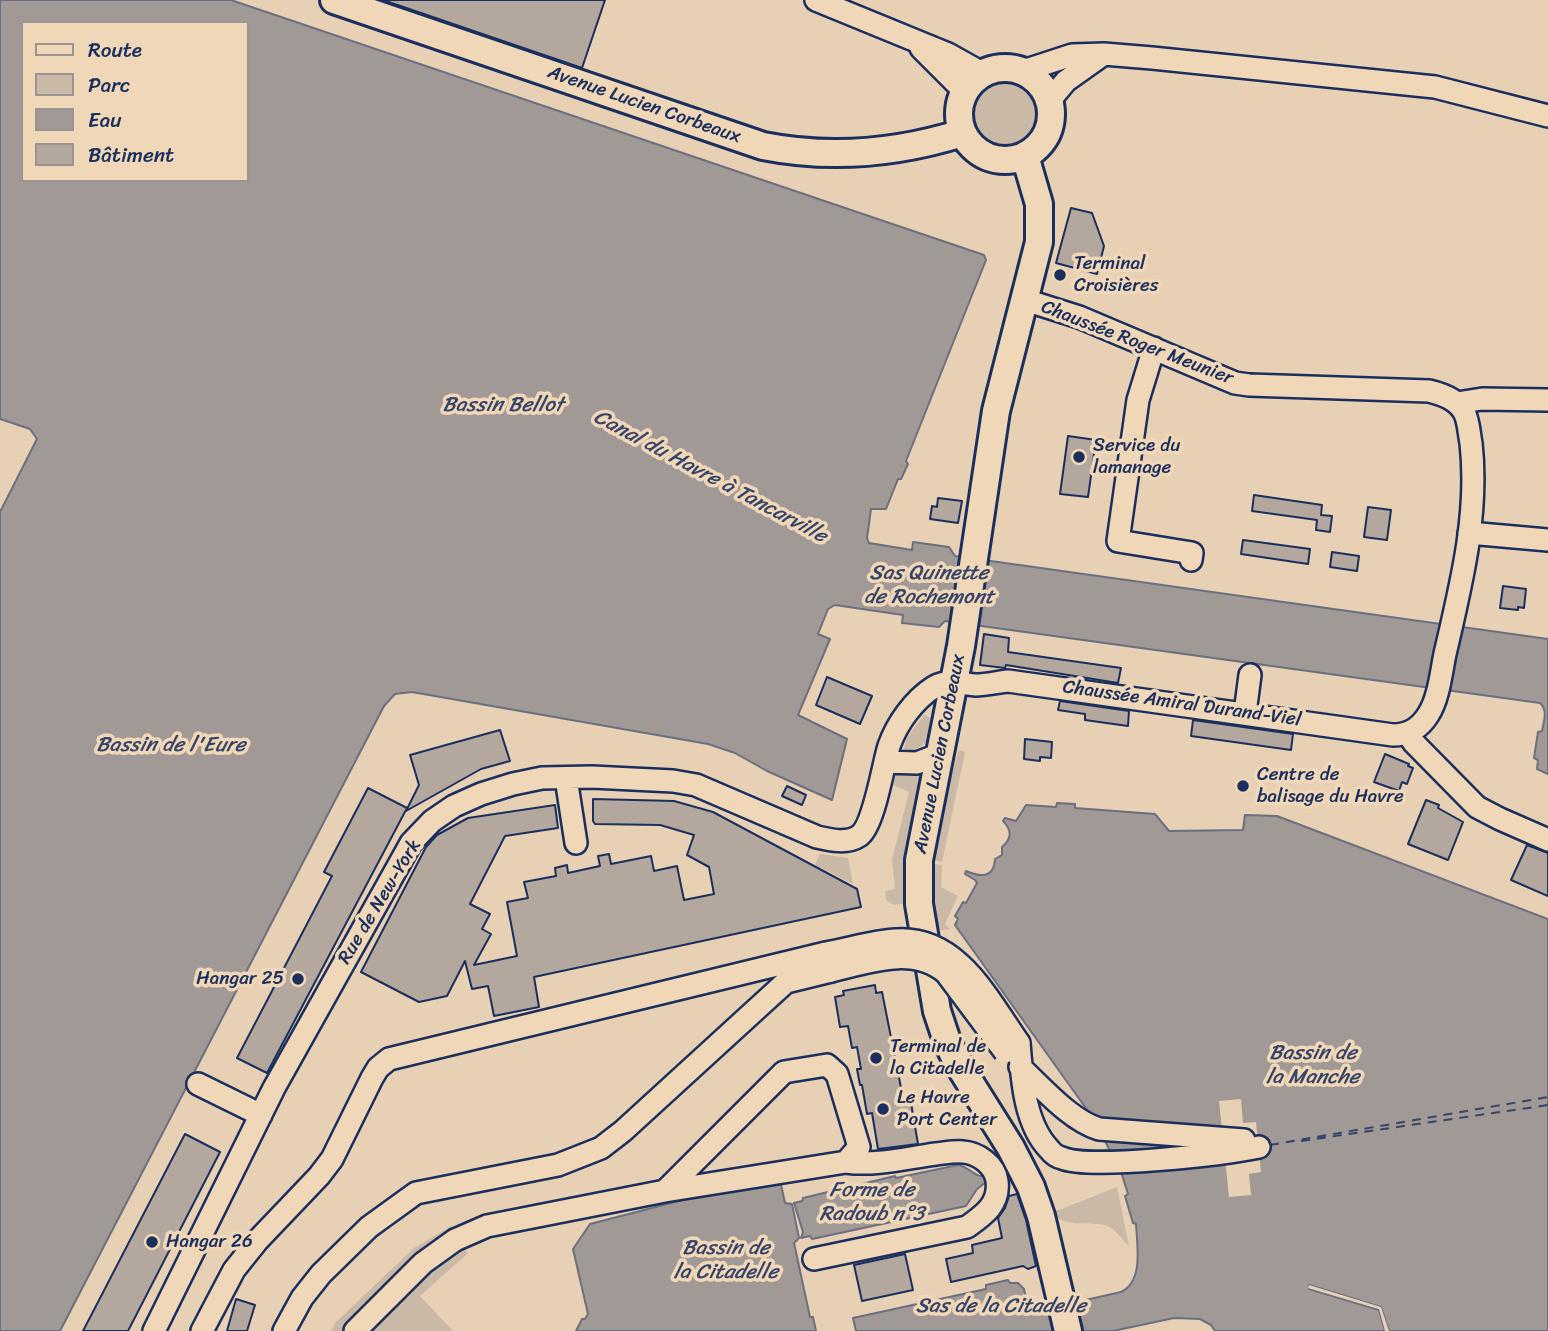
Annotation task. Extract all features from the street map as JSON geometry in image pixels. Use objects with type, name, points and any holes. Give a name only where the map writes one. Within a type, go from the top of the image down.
[{"type":"main road","name":"Avenue Lucien Corbeaux","points":[[334,0],[763,146],[806,152],[860,152],[941,139],[962,132]]},
{"type":"main road","points":[[1002,67],[1023,71],[1040,83],[1050,100],[1052,113],[1045,139],[1036,149],[1011,160],[996,160],[970,145],[962,132],[958,112],[973,82],[1002,67]]},
{"type":"main road","name":"Avenue Lucien Corbeaux","points":[[1025,156],[1040,204],[1040,229],[996,411],[955,682],[919,860],[918,891],[937,1012],[957,1062],[1011,1148],[1031,1187],[1041,1216],[1068,1331]]},
{"type":"street","points":[[816,0],[948,54],[973,82]]},
{"type":"street","points":[[1050,100],[1066,81],[1104,54]]},
{"type":"street","points":[[1023,71],[1072,55],[1104,54],[1435,87],[1548,116]]},
{"type":"street","name":"Chaussée Roger Meunier","points":[[1024,300],[1079,317],[1235,383],[1429,391],[1442,394],[1457,403]]},
{"type":"street","points":[[1154,348],[1138,400],[1118,541],[1192,553],[1191,560]]},
{"type":"street","points":[[1457,403],[1482,399],[1548,400]]},
{"type":"street","points":[[1457,403],[1465,412],[1473,465],[1469,533],[1436,691],[1427,716],[1408,733],[1414,743],[1477,807],[1548,840]]},
{"type":"street","points":[[1469,533],[1548,540]]},
{"type":"street","points":[[1245,713],[1250,675]]},
{"type":"street","name":"Chaussée Amiral Durand-Viel","points":[[955,682],[978,685],[1008,681],[1393,735],[1408,733]]},
{"type":"street","name":"Rue de New-York","points":[[154,1331],[261,1115],[411,844],[432,821],[454,806],[481,794],[523,782],[566,778],[660,780],[696,785],[817,837],[840,841],[860,835],[868,824],[890,744],[906,712],[935,687],[955,682]]},
{"type":"street","points":[[914,706],[929,706],[947,719]]},
{"type":"street","points":[[885,762],[917,763],[940,754]]},
{"type":"street","points":[[566,778],[576,843]]},
{"type":"street","points":[[202,1331],[234,1270],[332,1159],[372,1078],[378,1068],[389,1059],[828,962],[894,940],[915,940],[934,945],[948,953],[967,971],[1012,1047],[1021,1068],[1038,1135],[1050,1151],[1063,1159],[1116,1162],[1259,1147],[1244,1140],[1100,1129],[1076,1119],[1021,1068]]},
{"type":"street","points":[[284,1331],[302,1298],[321,1275],[369,1227],[416,1193],[558,1165],[601,1149],[623,1132],[786,982],[828,962]]},
{"type":"street","points":[[665,1191],[784,1072],[827,1065],[837,1074],[859,1147],[846,1162]]},
{"type":"street","points":[[198,1084],[261,1115]]},
{"type":"street","points":[[355,1331],[423,1263],[455,1240],[487,1226],[665,1191],[846,1162],[864,1164],[963,1152],[980,1157],[990,1166],[996,1177],[998,1192],[986,1214],[967,1227],[814,1259]]},
{"type":"street","points":[[211,1331],[216,1308]]},
{"type":"green space","points":[[1006,80],[1026,86],[1036,96],[1042,116],[1036,136],[1026,146],[1006,152],[986,146],[976,136],[970,116],[976,96],[986,86]]},
{"type":"green space","points":[[924,715],[932,718],[932,732],[921,746],[902,753],[908,736]]},
{"type":"green space","points":[[959,750],[965,752],[942,862],[930,859]]},
{"type":"green space","points":[[926,764],[907,903],[894,905],[886,900],[885,891],[895,889],[892,859],[909,792],[893,785],[897,769]]},
{"type":"green space","points":[[820,854],[848,858],[853,884],[815,865]]},
{"type":"green space","points":[[930,864],[942,865],[941,887],[958,896],[945,924],[950,929],[935,931]]},
{"type":"green space","points":[[1117,1187],[1129,1246],[1108,1226],[1072,1223],[1054,1215],[1054,1210]]},
{"type":"green space","points":[[451,1226],[455,1232],[421,1255],[344,1331],[331,1331],[335,1323],[414,1248]]},
{"type":"green space","points":[[462,1248],[468,1253],[420,1296],[453,1331],[369,1331],[433,1269]]},
{"type":"water","name":"Bassin Bellot","points":[[0,0],[231,0],[984,255],[986,260],[906,461],[908,464],[901,479],[898,479],[886,509],[871,509],[867,538],[869,543],[912,550],[913,542],[949,547],[955,556],[1548,639],[1548,774],[1537,769],[1538,760],[1534,758],[1538,732],[1542,731],[1545,712],[1540,703],[945,621],[939,627],[902,623],[903,615],[835,605],[828,609],[818,634],[830,639],[798,715],[847,739],[832,800],[767,771],[735,753],[708,744],[412,692],[395,694],[384,706],[60,1331],[0,1331],[0,512],[37,439],[30,429],[0,419]]},
{"type":"water","name":"Bassin de la Manche","points":[[1057,803],[1075,804],[1075,808],[1155,814],[1169,831],[1243,830],[1245,815],[1277,816],[1548,919],[1548,1331],[1389,1331],[1381,1307],[1309,1285],[1309,1289],[1379,1310],[1385,1331],[1215,1331],[1211,1325],[1200,1319],[1174,1318],[1113,1331],[856,1331],[853,1318],[986,1289],[986,1285],[1008,1280],[1010,1283],[1018,1283],[1024,1289],[1029,1311],[1121,1292],[1133,1280],[1138,1252],[1136,1224],[1133,1223],[1125,1196],[1128,1194],[1122,1175],[1095,1121],[955,925],[958,919],[955,916],[977,883],[965,874],[966,871],[985,875],[992,870],[995,859],[1002,855],[1002,847],[1010,834],[1003,821],[1005,818],[1016,821],[1026,805],[1056,807]]},
{"type":"water","name":"Forme de Radoub n°3","points":[[958,1165],[980,1176],[988,1176],[989,1180],[977,1189],[966,1206],[812,1239],[810,1236],[801,1238],[803,1232],[794,1203],[802,1201],[803,1198],[895,1176],[896,1178]]},
{"type":"water","name":"Bassin de la Citadelle","points":[[779,1175],[785,1203],[792,1204],[799,1238],[794,1243],[810,1317],[813,1317],[816,1331],[576,1331],[588,1314],[573,1249],[590,1224]]},
{"type":"pier","points":[[1241,1099],[1243,1123],[1256,1122],[1261,1172],[1249,1174],[1251,1195],[1229,1197],[1219,1101]]},
{"type":"pier","points":[[1309,1285],[1381,1307],[1389,1331],[1385,1331],[1379,1309],[1308,1288]]},
{"type":"building","points":[[383,0],[605,0],[582,68]]},
{"type":"building","points":[[1071,208],[1092,213],[1104,246],[1097,274],[1056,263]]},
{"type":"building","name":"Service du lamanage","points":[[1068,436],[1096,440],[1088,497],[1060,494]]},
{"type":"building","points":[[1254,495],[1322,505],[1321,515],[1332,516],[1330,532],[1316,530],[1317,520],[1252,511]]},
{"type":"building","points":[[938,498],[962,501],[958,523],[930,519],[932,506],[937,507]]},
{"type":"building","points":[[1368,507],[1391,510],[1387,540],[1364,537]]},
{"type":"building","points":[[1243,540],[1310,549],[1308,564],[1241,554]]},
{"type":"building","points":[[1332,552],[1359,556],[1357,571],[1330,567]]},
{"type":"building","points":[[1503,586],[1526,589],[1524,608],[1500,608]]},
{"type":"building","points":[[984,634],[1009,638],[1008,652],[1121,668],[1118,683],[1006,665],[1005,668],[980,665]]},
{"type":"building","points":[[827,677],[872,696],[860,724],[816,705]]},
{"type":"building","points":[[1060,701],[1129,711],[1128,726],[1085,720],[1085,714],[1058,710]]},
{"type":"building","points":[[1193,720],[1293,734],[1291,750],[1191,736]]},
{"type":"building","points":[[500,730],[510,761],[481,769],[406,811],[419,785],[410,755]]},
{"type":"building","points":[[1025,739],[1052,742],[1051,758],[1040,757],[1040,761],[1024,759]]},
{"type":"building","points":[[1385,754],[1413,768],[1407,784],[1402,782],[1399,791],[1374,782]]},
{"type":"building","points":[[787,786],[806,795],[802,805],[782,796]]},
{"type":"building","points":[[368,788],[407,808],[267,1073],[237,1058],[332,876],[324,872]]},
{"type":"building","points":[[593,799],[674,801],[713,812],[857,889],[861,907],[534,977],[539,1007],[494,1016],[488,986],[472,989],[465,961],[447,996],[419,1002],[361,972],[426,847],[437,835],[468,818],[555,805],[558,828],[505,836],[470,904],[490,914],[482,929],[491,934],[474,965],[517,956],[507,902],[528,898],[524,882],[556,876],[555,868],[567,865],[568,873],[600,866],[598,856],[609,854],[611,864],[651,856],[654,871],[677,866],[684,900],[714,894],[709,867],[687,855],[694,835],[660,825],[595,824]]},
{"type":"building","points":[[1426,800],[1439,805],[1438,808],[1463,822],[1448,860],[1408,844]]},
{"type":"building","points":[[1527,845],[1548,853],[1548,896],[1511,880]]},
{"type":"building","name":"Terminal de la Citadelle","points":[[875,985],[876,993],[882,992],[903,1098],[910,1097],[918,1144],[878,1149],[872,1113],[867,1114],[860,1085],[857,1069],[861,1069],[857,1047],[852,1048],[848,1026],[840,1027],[835,997],[844,995],[843,991]]},
{"type":"building","name":"Hangar 26","points":[[185,1134],[220,1152],[128,1331],[83,1331]]},
{"type":"building","points":[[1017,1194],[1036,1266],[1028,1269],[1023,1266],[951,1282],[946,1259],[973,1253],[972,1245],[1002,1238],[998,1218],[1009,1196]]},
{"type":"building","points":[[905,1254],[913,1290],[862,1301],[854,1265]]},
{"type":"building","points":[[236,1299],[255,1305],[247,1331],[227,1331]]},
{"type":"ferry route","points":[[1270,1145],[1548,1097]]},
{"type":"ferry route","points":[[1301,1141],[1548,1105]]},
{"type":"place","name":"Terminal Croisières","points":[[1060,275]]},
{"type":"place","name":"Service du lamanage","points":[[1079,457]]},
{"type":"place","name":"Centre de balisage du Havre","points":[[1243,786]]},
{"type":"place","name":"Hangar 25","points":[[298,979]]},
{"type":"place","name":"Terminal de la Citadelle","points":[[876,1058]]},
{"type":"place","name":"Le Havre Port Center","points":[[883,1109]]},
{"type":"place","name":"Hangar 26","points":[[152,1242]]},
{"type":"water label","name":"Canal du Havre à Tancarville","points":[[710,477]]},
{"type":"water label","name":"Sas Quinette de Rochemont","points":[[929,586]]},
{"type":"water label","name":"Bassin de l'Eure","points":[[171,746]]},
{"type":"water label","name":"Sas de la Citadelle","points":[[1001,1307]]}]
